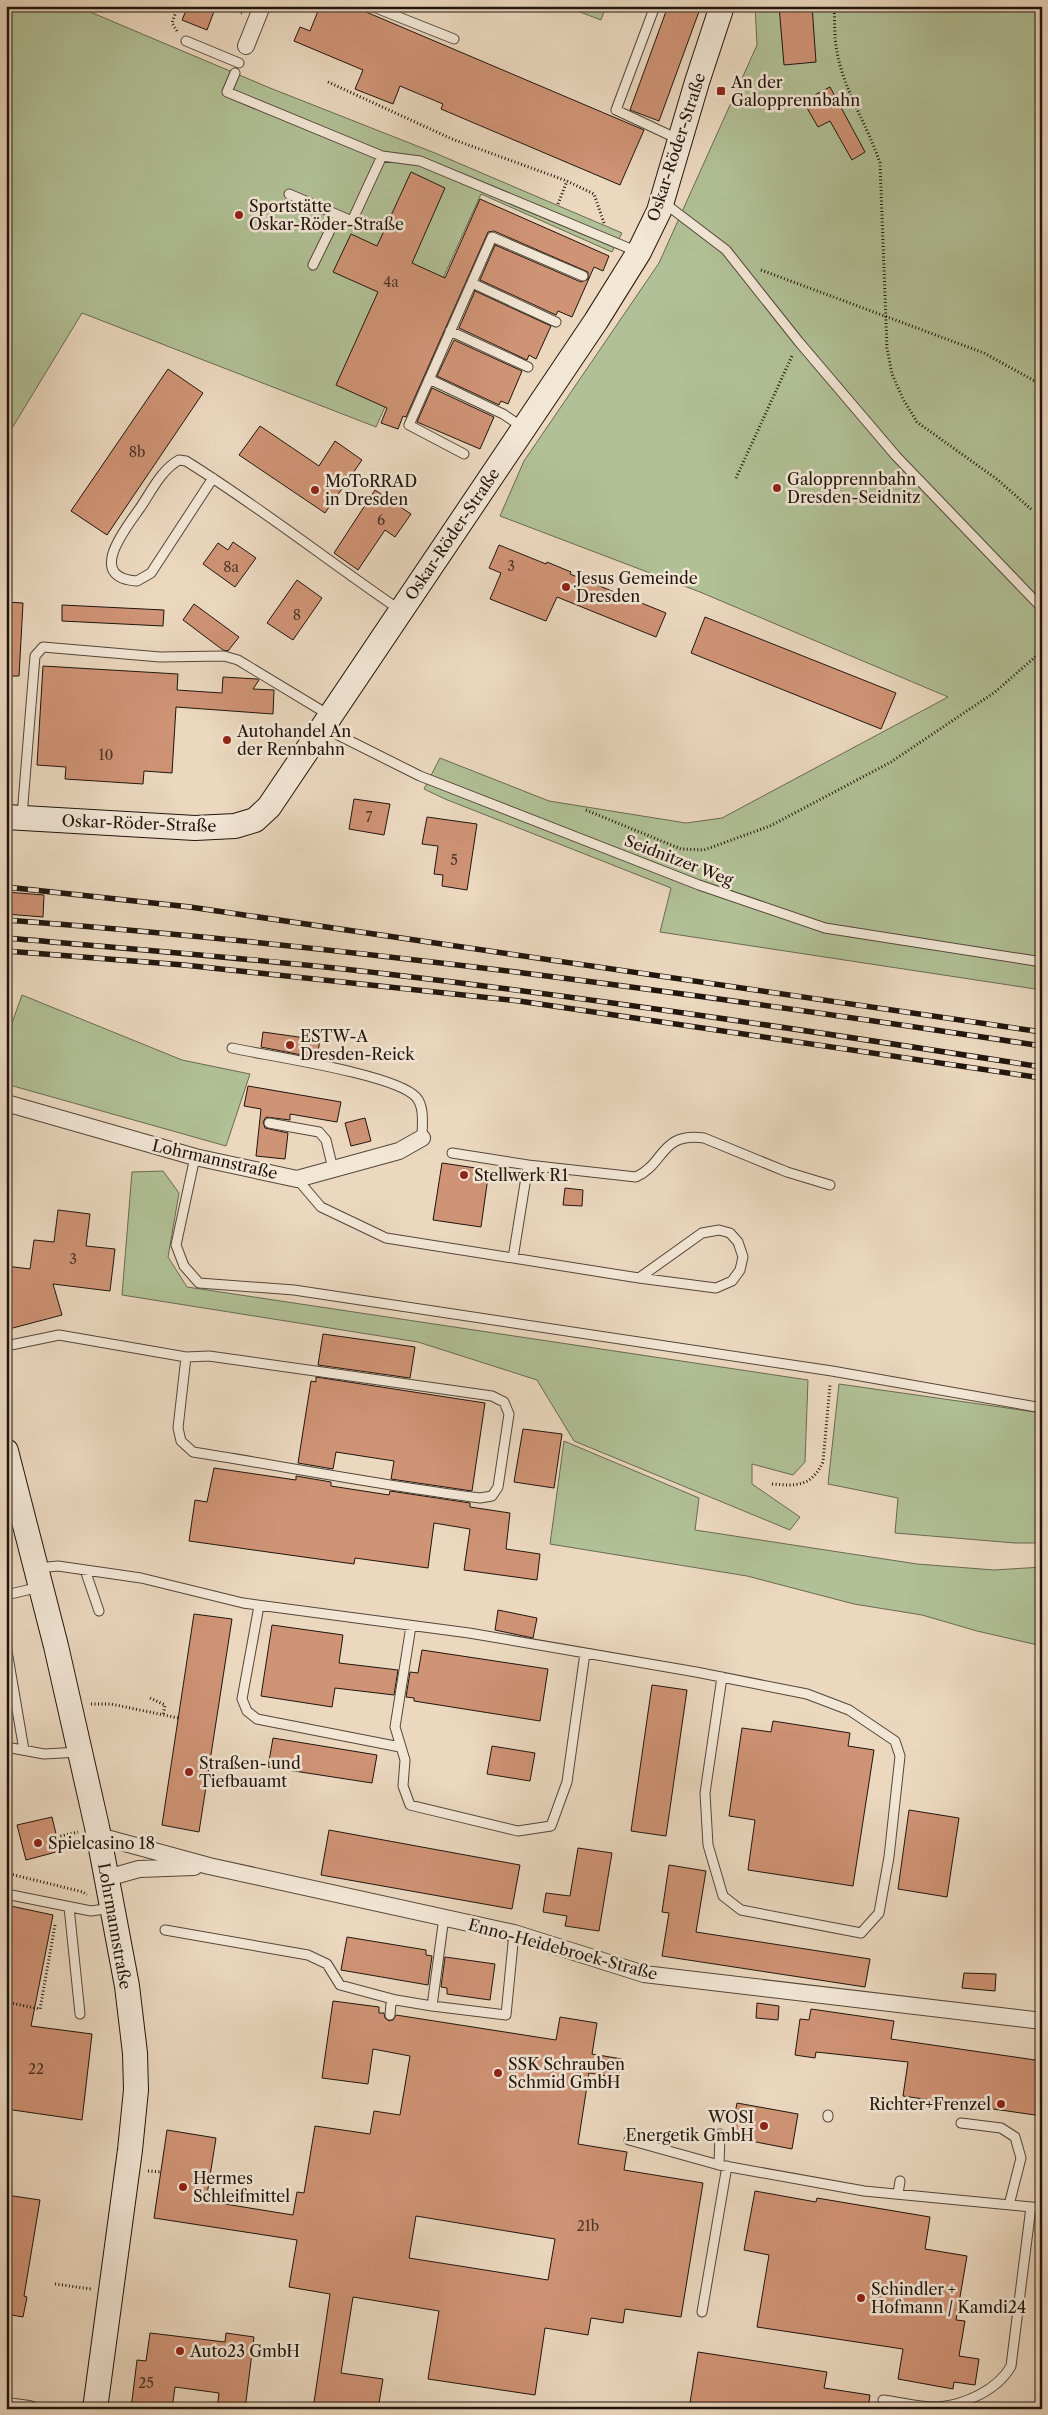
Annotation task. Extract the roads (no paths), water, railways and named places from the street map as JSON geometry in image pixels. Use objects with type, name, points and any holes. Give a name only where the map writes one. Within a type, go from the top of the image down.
[{"type":"street","points":[[246,46],[262,6]]},
{"type":"street","name":"Oskar-Röder-Straße","points":[[14,817],[195,828],[235,826],[255,820],[269,807],[596,321],[639,252],[662,201],[722,6]]},
{"type":"street","name":"Lohrmannstraße","points":[[6,1103],[195,1157],[297,1179],[399,1151],[422,1138]]},
{"type":"street","name":"Lohrmannstraße","points":[[6,1451],[69,1703],[99,1836],[128,1996],[136,2053],[136,2090],[95,2409]]},
{"type":"street","name":"Enno-Heidebroek-Straße","points":[[99,1836],[208,1866],[514,1933],[644,1974],[1042,2021]]},
{"type":"street","name":"Enno-Heidebroek-Straße","points":[[107,1878],[139,1869],[208,1866]]},
{"type":"street","points":[[6,2406],[30,2409]]},
{"type":"lane","points":[[655,6],[616,110],[680,140]]},
{"type":"lane","points":[[377,7],[454,39]]},
{"type":"lane","points":[[186,41],[239,63]]},
{"type":"lane","points":[[235,73],[226,92],[382,156],[420,161],[611,242],[639,252]]},
{"type":"lane","points":[[289,194],[352,221],[382,156]]},
{"type":"lane","points":[[662,201],[726,250],[799,342],[896,456],[1042,608]]},
{"type":"lane","points":[[313,265],[337,216]]},
{"type":"lane","points":[[464,454],[409,425],[492,237],[583,276]]},
{"type":"lane","points":[[472,283],[556,322]]},
{"type":"lane","points":[[450,332],[528,367]]},
{"type":"lane","points":[[429,379],[504,414],[524,428]]},
{"type":"lane","points":[[213,478],[151,573],[137,581],[121,577],[111,564],[113,547],[165,471],[179,460],[186,461],[213,478],[400,610]]},
{"type":"lane","name":"Seidnitzer Weg","points":[[14,817],[35,656],[43,647],[160,657],[224,656],[238,660],[327,722],[420,776],[699,885],[825,928],[1042,962]]},
{"type":"lane","points":[[232,1048],[392,1082],[417,1097],[422,1112],[422,1138]]},
{"type":"lane","points":[[269,1123],[319,1132],[326,1140],[333,1169]]},
{"type":"lane","points":[[452,1153],[528,1165],[636,1177],[647,1170],[668,1146],[685,1138],[693,1137],[704,1138],[787,1172],[830,1185]]},
{"type":"lane","points":[[195,1157],[176,1245],[184,1266],[199,1283],[294,1290],[832,1371],[1042,1408]]},
{"type":"lane","points":[[513,1258],[528,1165]]},
{"type":"lane","points":[[297,1179],[321,1207],[386,1238],[639,1278],[716,1288],[732,1281],[740,1270],[743,1256],[738,1242],[730,1234],[719,1230],[702,1233],[639,1278]]},
{"type":"lane","points":[[6,1346],[59,1335],[186,1357],[209,1356],[492,1396],[504,1402],[509,1414],[498,1486],[492,1496],[480,1498],[387,1486],[309,1470],[193,1452],[181,1440],[178,1428],[186,1357]]},
{"type":"lane","points":[[6,1596],[58,1566],[141,1578],[259,1606],[411,1626],[722,1677],[807,1694],[848,1710],[895,1741],[900,1756],[879,1913],[860,1932],[741,1910],[723,1896],[708,1845],[705,1793],[722,1677]]},
{"type":"lane","points":[[85,1570],[99,1611]]},
{"type":"lane","points":[[259,1606],[242,1699],[247,1711],[257,1719],[400,1747]]},
{"type":"lane","points":[[411,1626],[395,1727],[405,1760],[403,1786],[410,1806],[518,1831],[552,1826],[567,1782],[586,1654]]},
{"type":"lane","points":[[6,1645],[24,1750]]},
{"type":"lane","points":[[6,1747],[44,1754],[80,1752]]},
{"type":"lane","points":[[6,1894],[91,1911],[112,1908]]},
{"type":"lane","points":[[69,1907],[80,2014]]},
{"type":"lane","points":[[432,2006],[444,1917]]},
{"type":"lane","points":[[165,1930],[308,1954],[327,1964],[340,1986],[396,2000],[506,2014],[514,1933]]},
{"type":"lane","points":[[390,2014],[391,2003],[396,2000]]},
{"type":"lane","points":[[961,2123],[1001,2128],[1015,2137],[1021,2158],[1009,2205]]},
{"type":"lane","points":[[702,2312],[723,2165],[720,2134]]},
{"type":"lane","points":[[630,2140],[723,2165],[820,2179],[898,2194],[1042,2208]]},
{"type":"lane","points":[[898,2194],[900,2181]]},
{"type":"lane","points":[[883,2400],[937,2407],[979,2396],[1006,2374],[1010,2366],[1031,2207]]},
{"type":"railway","points":[[6,887],[190,907],[1042,1032]]},
{"type":"railway","points":[[6,920],[266,943],[525,973],[784,1008],[1042,1046]]},
{"type":"railway","points":[[6,938],[197,954],[469,984],[715,1018],[1042,1067]]},
{"type":"railway","points":[[6,951],[184,965],[519,1001],[1042,1078]]},
{"type":"place","name":"An der Galopprennbahn","points":[[721,91]]},
{"type":"place","name":"Sportstätte Oskar-Röder-Straße","points":[[239,215]]},
{"type":"place","name":"Galopprennbahn Dresden-Seidnitz","points":[[777,488]]},
{"type":"place","name":"MoToRRAD in Dresden","points":[[315,490]]},
{"type":"place","name":"Jesus Gemeinde Dresden","points":[[566,587]]},
{"type":"place","name":"Autohandel An der Rennbahn","points":[[227,740]]},
{"type":"place","name":"ESTW-A Dresden-Reick","points":[[290,1045]]},
{"type":"place","name":"Stellwerk R1","points":[[464,1175]]},
{"type":"place","name":"Straßen- und Tiefbauamt","points":[[189,1772]]},
{"type":"place","name":"Spielcasino 18","points":[[38,1843]]},
{"type":"place","name":"SSK Schrauben Schmid GmbH","points":[[498,2073]]},
{"type":"place","name":"Richter+Frenzel","points":[[1001,2104]]},
{"type":"place","name":"WOSI Energetik GmbH","points":[[764,2126]]},
{"type":"place","name":"Hermes Schleifmittel","points":[[183,2187]]},
{"type":"place","name":"Schindler + Hofmann / Kamdi24","points":[[861,2298]]},
{"type":"place","name":"Auto23 GmbH","points":[[180,2351]]}]
